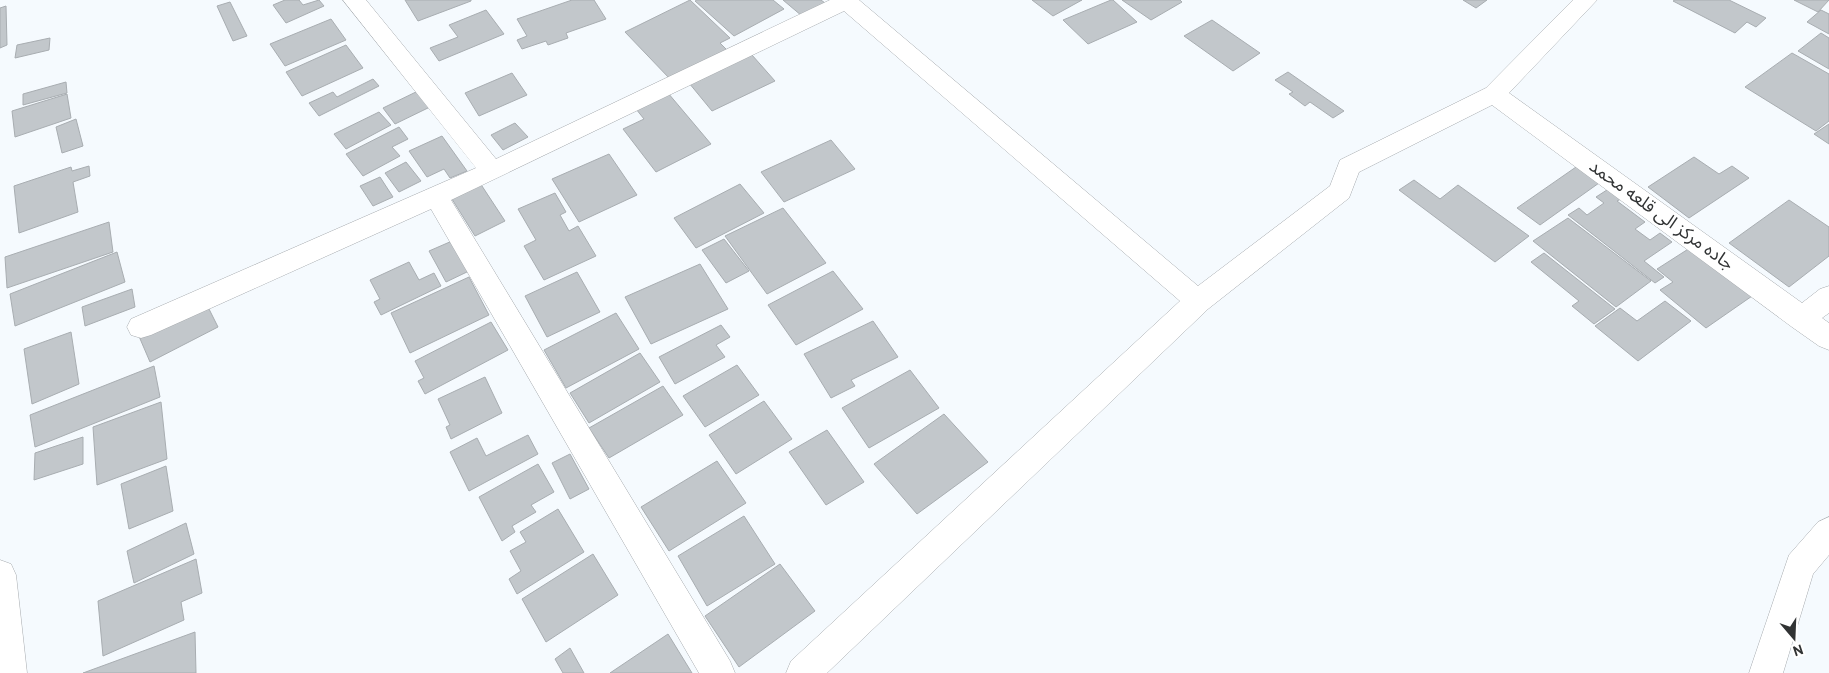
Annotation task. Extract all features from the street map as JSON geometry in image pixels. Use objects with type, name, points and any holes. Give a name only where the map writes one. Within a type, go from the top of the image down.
[{"type":"street","points":[[354,0],[492,171]]},
{"type":"street","points":[[142,327],[492,171],[846,0],[1198,302]]},
{"type":"street","points":[[803,673],[1198,302],[1340,191],[1349,166],[1494,94],[1586,0]]},
{"type":"street","name":"جاده مرکز الی قلعه محمد","points":[[1494,94],[1829,338]]},
{"type":"street","points":[[436,196],[718,673]]},
{"type":"street","points":[[1802,319],[1829,297]]},
{"type":"street","points":[[1766,673],[1800,566],[1829,532]]},
{"type":"street","points":[[0,575],[10,673]]},
{"type":"building","points":[[285,0],[299,0],[303,5],[319,0],[324,6],[286,23],[273,5]]},
{"type":"building","points":[[405,0],[471,0],[471,1],[418,21]]},
{"type":"building","points":[[572,0],[594,0],[606,19],[566,33],[568,38],[548,45],[546,41],[522,49],[517,40],[527,36],[517,19]]},
{"type":"building","points":[[690,0],[730,38],[720,43],[727,50],[670,79],[625,32]]},
{"type":"building","points":[[773,0],[784,9],[734,36],[695,1]]},
{"type":"building","points":[[783,0],[821,0],[825,3],[802,16]]},
{"type":"building","points":[[1032,0],[1082,0],[1053,16]]},
{"type":"building","points":[[1111,0],[1137,22],[1088,44],[1063,20]]},
{"type":"building","points":[[1122,0],[1180,0],[1182,2],[1151,20]]},
{"type":"building","points":[[1463,0],[1487,0],[1476,8]]},
{"type":"building","points":[[1729,0],[1766,18],[1756,27],[1747,22],[1735,33],[1673,1]]},
{"type":"building","points":[[1794,0],[1829,0],[1818,12]]},
{"type":"building","points":[[230,2],[247,36],[233,41],[217,6]]},
{"type":"building","points":[[6,6],[7,45],[0,48],[0,8]]},
{"type":"building","points":[[486,10],[504,34],[439,61],[430,48],[458,37],[449,25]]},
{"type":"building","points":[[1821,10],[1829,14],[1829,34],[1807,22]]},
{"type":"building","points":[[331,19],[346,40],[285,66],[270,44]]},
{"type":"building","points":[[1212,20],[1260,53],[1233,71],[1184,36]]},
{"type":"building","points":[[1821,33],[1829,38],[1829,69],[1798,51]]},
{"type":"building","points":[[50,38],[49,50],[15,58],[17,45]]},
{"type":"building","points":[[346,45],[363,68],[302,96],[286,72]]},
{"type":"building","points":[[1792,53],[1829,74],[1829,121],[1816,131],[1745,87]]},
{"type":"building","points":[[752,55],[775,81],[712,111],[689,83]]},
{"type":"building","points":[[1288,72],[1344,111],[1333,118],[1310,102],[1305,106],[1289,94],[1293,92],[1275,80]]},
{"type":"building","points":[[512,73],[527,95],[479,116],[465,93]]},
{"type":"building","points":[[373,79],[379,86],[319,116],[309,103],[333,92],[337,97]]},
{"type":"building","points":[[66,82],[67,93],[23,105],[23,94]]},
{"type":"building","points":[[420,90],[432,106],[395,124],[383,108]]},
{"type":"building","points":[[668,93],[711,144],[656,172],[623,129],[644,119],[636,109]]},
{"type":"building","points":[[67,94],[71,118],[15,137],[12,111]]},
{"type":"building","points":[[379,112],[391,125],[346,149],[334,134]]},
{"type":"building","points":[[76,119],[83,146],[62,153],[56,127]]},
{"type":"building","points":[[515,123],[528,137],[503,150],[491,135]]},
{"type":"building","points":[[1829,124],[1829,144],[1814,134]]},
{"type":"building","points":[[399,127],[408,139],[392,147],[400,156],[363,176],[346,154]]},
{"type":"building","points":[[442,136],[467,171],[450,178],[444,169],[427,177],[409,151]]},
{"type":"building","points":[[831,140],[855,169],[784,202],[761,172]]},
{"type":"building","points":[[609,154],[637,195],[579,222],[552,179]]},
{"type":"building","points":[[1694,157],[1719,174],[1732,166],[1749,178],[1689,218],[1648,187]]},
{"type":"building","points":[[406,162],[421,181],[399,192],[385,173]]},
{"type":"building","points":[[89,166],[90,176],[73,182],[78,212],[19,233],[14,186],[71,167],[72,171]]},
{"type":"building","points":[[1576,167],[1599,183],[1540,225],[1517,208]]},
{"type":"building","points":[[380,177],[393,197],[373,206],[360,186]]},
{"type":"building","points":[[1414,180],[1440,199],[1458,185],[1529,236],[1495,262],[1399,190]]},
{"type":"building","points":[[480,183],[505,221],[475,236],[450,196]]},
{"type":"building","points":[[740,184],[764,213],[696,248],[674,218]]},
{"type":"building","points":[[1610,188],[1623,198],[1617,201],[1645,222],[1635,229],[1650,240],[1660,233],[1672,242],[1644,261],[1664,277],[1655,283],[1568,215],[1579,208],[1587,215],[1604,203],[1596,197]]},
{"type":"building","points":[[555,193],[566,212],[560,215],[569,231],[578,226],[596,256],[544,280],[524,246],[536,240],[518,209]]},
{"type":"building","points":[[1789,200],[1829,227],[1829,256],[1789,287],[1729,243]]},
{"type":"building","points":[[783,208],[826,263],[767,294],[725,236]]},
{"type":"building","points":[[1568,218],[1651,281],[1616,307],[1533,241]]},
{"type":"building","points":[[109,222],[113,252],[7,288],[5,257]]},
{"type":"building","points":[[724,239],[749,271],[726,283],[702,250]]},
{"type":"building","points":[[452,241],[469,271],[446,282],[429,251]]},
{"type":"building","points":[[1693,246],[1755,294],[1706,328],[1660,290],[1673,282],[1657,269]]},
{"type":"building","points":[[117,252],[125,282],[15,326],[10,294]]},
{"type":"building","points":[[1544,253],[1615,309],[1594,324],[1572,306],[1579,301],[1531,262]]},
{"type":"building","points":[[409,262],[419,280],[434,273],[441,286],[381,315],[374,302],[380,299],[370,280]]},
{"type":"building","points":[[700,264],[728,309],[651,344],[625,297]]},
{"type":"building","points":[[833,271],[863,309],[796,345],[768,305]]},
{"type":"building","points":[[577,272],[600,312],[547,337],[525,296]]},
{"type":"building","points":[[469,277],[489,315],[410,353],[391,313]]},
{"type":"building","points":[[132,289],[135,307],[85,326],[82,307]]},
{"type":"building","points":[[205,301],[218,327],[150,362],[138,334]]},
{"type":"building","points":[[1665,301],[1691,321],[1638,361],[1595,326],[1620,308],[1637,321]]},
{"type":"building","points":[[616,313],[639,349],[566,388],[544,350]]},
{"type":"building","points":[[873,321],[898,357],[851,380],[855,386],[831,398],[804,354]]},
{"type":"building","points":[[491,322],[508,350],[425,394],[418,381],[424,378],[415,361]]},
{"type":"building","points":[[721,325],[730,337],[716,345],[725,357],[675,384],[659,357]]},
{"type":"building","points":[[71,332],[79,384],[32,404],[24,349]]},
{"type":"building","points":[[640,353],[660,382],[589,423],[570,393]]},
{"type":"building","points":[[737,365],[759,395],[705,427],[683,396]]},
{"type":"building","points":[[154,366],[160,397],[35,447],[30,415]]},
{"type":"building","points":[[910,370],[939,408],[869,448],[842,408]]},
{"type":"building","points":[[485,377],[502,413],[451,439],[446,427],[450,425],[438,399]]},
{"type":"building","points":[[663,386],[683,415],[609,458],[589,428]]},
{"type":"building","points":[[764,401],[792,439],[736,474],[709,435]]},
{"type":"building","points":[[161,402],[167,459],[97,485],[93,427]]},
{"type":"building","points":[[944,414],[988,462],[917,514],[874,464]]},
{"type":"building","points":[[827,430],[864,482],[826,505],[789,452]]},
{"type":"building","points":[[528,435],[538,454],[469,491],[450,452],[477,438],[486,456]]},
{"type":"building","points":[[83,437],[83,464],[34,480],[35,453]]},
{"type":"building","points":[[570,454],[589,489],[570,499],[552,463]]},
{"type":"building","points":[[717,461],[746,503],[669,551],[641,507]]},
{"type":"building","points":[[538,464],[554,492],[531,505],[536,512],[512,526],[515,532],[502,541],[479,497]]},
{"type":"building","points":[[166,466],[173,511],[129,529],[121,484]]},
{"type":"building","points":[[558,509],[584,552],[517,594],[509,579],[521,571],[510,551],[526,542],[520,532]]},
{"type":"building","points":[[744,516],[775,564],[707,606],[678,556]]},
{"type":"building","points":[[186,523],[194,554],[134,583],[127,551]]},
{"type":"building","points":[[593,554],[618,595],[546,642],[522,599]]},
{"type":"building","points":[[196,559],[202,593],[181,602],[184,620],[103,656],[98,601]]},
{"type":"building","points":[[780,564],[815,611],[739,667],[705,616]]},
{"type":"building","points":[[195,632],[196,673],[83,673]]},
{"type":"building","points":[[668,634],[692,673],[610,673]]},
{"type":"building","points":[[570,648],[584,673],[563,673],[555,659]]}]
